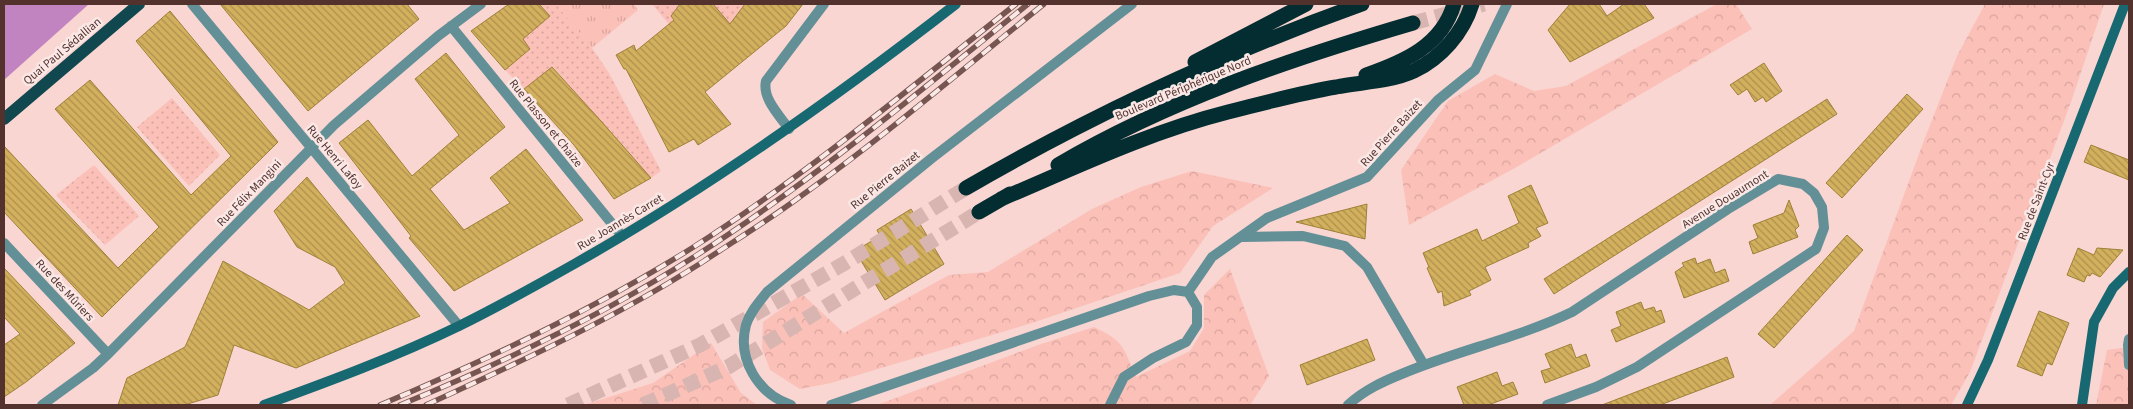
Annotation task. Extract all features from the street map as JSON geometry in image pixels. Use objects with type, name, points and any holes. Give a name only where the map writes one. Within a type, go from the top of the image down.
[{"type":"highway","points":[[1075,128],[1118,103],[1306,4]]},
{"type":"highway","name":"Boulevard Périphérique Nord","points":[[966,188],[1021,156],[1075,128],[1198,70],[1362,4]]},
{"type":"highway","points":[[1334,87],[1391,66],[1423,49],[1444,25],[1454,4]]},
{"type":"highway","points":[[1001,199],[1123,146],[1168,130],[1220,114],[1334,87],[1390,78],[1420,68],[1440,54],[1455,37],[1464,23],[1472,4]]},
{"type":"highway","name":"Boulevard Périphérique Nord","points":[[979,212],[1097,143],[1215,88],[1296,58],[1413,23]]},
{"type":"main road","name":"Quai Paul Sédallian","points":[[4,119],[139,4]]},
{"type":"street","name":"Rue Henri Lafoy","points":[[192,4],[459,326]]},
{"type":"street","name":"Rue Félix Mangini","points":[[42,405],[93,368],[108,354],[334,125],[451,26],[481,4]]},
{"type":"street","points":[[789,129],[769,100],[764,87],[766,81],[824,4]]},
{"type":"street","name":"Rue Joannès Carret","points":[[264,405],[355,372],[459,326],[540,283],[622,236],[698,190],[789,129],[956,4]]},
{"type":"street","name":"Rue Pierre Baizet","points":[[791,405],[767,393],[754,377],[746,361],[744,342],[746,324],[755,306],[768,292],[925,164],[1132,4]]},
{"type":"street","name":"Rue Pierre Baizet","points":[[1188,292],[1212,257],[1267,218],[1367,178],[1438,100],[1475,70],[1507,4]]},
{"type":"street","name":"Rue de Saint-Cyr","points":[[1967,405],[1988,360],[2124,4]]},
{"type":"street","name":"Rue Plasson et Chaize","points":[[451,26],[622,236]]},
{"type":"street","name":"Avenue Douaumont","points":[[1348,405],[1378,384],[1424,365],[1546,325],[1572,312],[1728,209],[1778,179],[1803,184],[1814,193],[1822,207],[1824,228],[1816,249],[1637,367],[1596,387],[1547,405]]},
{"type":"street","points":[[1242,237],[1303,236],[1345,246],[1367,267],[1424,365]]},
{"type":"street","name":"Rue des Mûriers","points":[[4,243],[108,354]]},
{"type":"street","points":[[2082,405],[2094,322],[2113,288],[2129,272]]},
{"type":"street","points":[[831,405],[1149,296],[1174,290],[1188,292],[1197,307],[1197,325],[1186,342],[1153,358],[1124,377],[1110,405]]},
{"type":"street","points":[[2129,339],[2129,364]]},
{"type":"green space","points":[[539,4],[556,4],[592,48],[609,73],[661,171],[651,178],[553,67],[524,89],[505,70],[530,49],[523,39],[550,16]]},
{"type":"green space","points":[[556,4],[634,4],[638,10],[592,48]]},
{"type":"green space","points":[[652,4],[680,4],[671,16],[722,78],[717,82]]},
{"type":"green space","points":[[713,4],[745,4],[771,38],[753,53]]},
{"type":"green space","points":[[1717,4],[1736,4],[1752,29],[1515,168],[1409,225],[1401,170],[1448,101],[1495,74],[1534,91],[1566,86]]},
{"type":"green space","points":[[1985,4],[2104,4],[2071,102],[1970,372],[1951,405],[1770,405],[1854,331],[1957,56]]},
{"type":"green space","points":[[172,98],[220,155],[189,186],[137,127]]},
{"type":"green space","points":[[94,165],[139,216],[105,245],[56,195]]},
{"type":"green space","points":[[1192,171],[1273,188],[1213,226],[1180,273],[1032,323],[831,383],[800,389],[770,370],[762,348],[763,322],[802,294],[844,333],[949,275],[988,272],[1092,209],[1141,187]]},
{"type":"green space","points":[[1230,269],[1269,376],[1250,405],[877,405],[1041,344],[1094,327],[1118,342],[1125,352],[1136,377],[1190,351],[1204,328],[1204,295]]},
{"type":"green space","points":[[711,343],[741,393],[757,405],[584,405],[653,383]]},
{"type":"green space","points":[[2129,347],[2129,405],[2096,405],[2107,350]]},
{"type":"shaded area","points":[[4,4],[89,4],[4,80]]},
{"type":"building","points":[[220,4],[407,4],[419,19],[308,111]]},
{"type":"building","points":[[509,4],[539,4],[550,16],[523,39],[530,49],[505,70],[471,31]]},
{"type":"building","points":[[680,4],[713,4],[730,24],[745,4],[803,4],[786,26],[705,92],[731,124],[698,145],[694,139],[669,152],[626,69],[624,69],[616,55],[634,45],[636,51],[674,20],[671,16]]},
{"type":"building","points":[[1570,4],[1599,4],[1607,16],[1624,4],[1644,4],[1654,18],[1570,62],[1548,30]]},
{"type":"building","points":[[170,11],[278,142],[102,317],[4,212],[4,146],[118,268],[159,227],[55,109],[90,80],[191,195],[231,156],[136,41]]},
{"type":"building","points":[[446,53],[505,127],[430,189],[464,230],[510,203],[490,178],[526,149],[583,220],[454,291],[409,238],[411,236],[339,143],[368,120],[412,176],[459,135],[415,79]]},
{"type":"building","points":[[1764,63],[1782,91],[1766,102],[1763,97],[1755,102],[1747,89],[1738,95],[1730,85]]},
{"type":"building","points":[[552,67],[651,178],[614,199],[574,145],[524,89]]},
{"type":"building","points":[[1907,94],[1923,109],[1842,198],[1826,183]]},
{"type":"building","points":[[1827,99],[1837,114],[1554,294],[1544,279]]},
{"type":"building","points":[[2091,145],[2129,160],[2129,180],[2084,162]]},
{"type":"building","points":[[307,177],[420,316],[296,368],[234,345],[218,395],[184,405],[118,405],[127,378],[185,347],[223,261],[309,310],[345,283],[335,267],[297,247],[274,211]]},
{"type":"building","points":[[1531,185],[1548,223],[1536,228],[1541,236],[1528,243],[1529,247],[1485,267],[1491,280],[1469,291],[1471,295],[1444,306],[1442,291],[1438,293],[1427,268],[1429,267],[1423,253],[1477,229],[1482,241],[1519,223],[1508,196]]},
{"type":"building","points":[[1789,200],[1799,226],[1795,230],[1798,237],[1753,254],[1749,242],[1758,238],[1753,225],[1784,213]]},
{"type":"building","points":[[1367,204],[1365,239],[1296,222],[1344,210]]},
{"type":"building","points":[[911,209],[944,264],[885,300],[855,251],[880,236],[877,230]]},
{"type":"building","points":[[1847,235],[1863,250],[1774,348],[1758,334]]},
{"type":"building","points":[[2078,248],[2094,255],[2097,248],[2123,250],[2100,277],[2092,273],[2090,276],[2087,275],[2084,282],[2067,275]]},
{"type":"building","points":[[1695,258],[1697,264],[1710,259],[1715,273],[1725,269],[1729,281],[1684,298],[1675,272],[1684,266],[1682,263]]},
{"type":"building","points":[[4,268],[75,343],[4,397],[4,345],[20,334],[4,317]]},
{"type":"building","points":[[1641,302],[1644,310],[1654,307],[1656,312],[1661,310],[1665,322],[1616,342],[1611,330],[1621,326],[1616,312]]},
{"type":"building","points":[[2039,311],[2069,323],[2052,365],[2047,363],[2042,376],[2017,366]]},
{"type":"building","points":[[1367,339],[1375,360],[1307,385],[1300,365]]},
{"type":"building","points":[[1571,344],[1576,358],[1586,354],[1590,366],[1545,383],[1541,371],[1551,368],[1545,354]]},
{"type":"building","points":[[1727,357],[1734,377],[1660,405],[1602,405]]},
{"type":"building","points":[[1497,372],[1502,386],[1513,382],[1518,394],[1488,405],[1464,405],[1457,387]]},
{"type":"tunnel","points":[[1413,23],[1484,4]]},
{"type":"tunnel","points":[[568,405],[700,345],[845,263],[966,188]]},
{"type":"tunnel","points":[[643,405],[728,367],[979,212]]},
{"type":"railway","points":[[380,405],[539,333],[655,271],[692,248],[817,161],[1016,4]]},
{"type":"railway","points":[[400,405],[552,337],[626,298],[697,255],[825,166],[1028,4]]},
{"type":"railway","points":[[426,405],[531,356],[634,303],[777,214],[894,126],[1044,4]]}]
